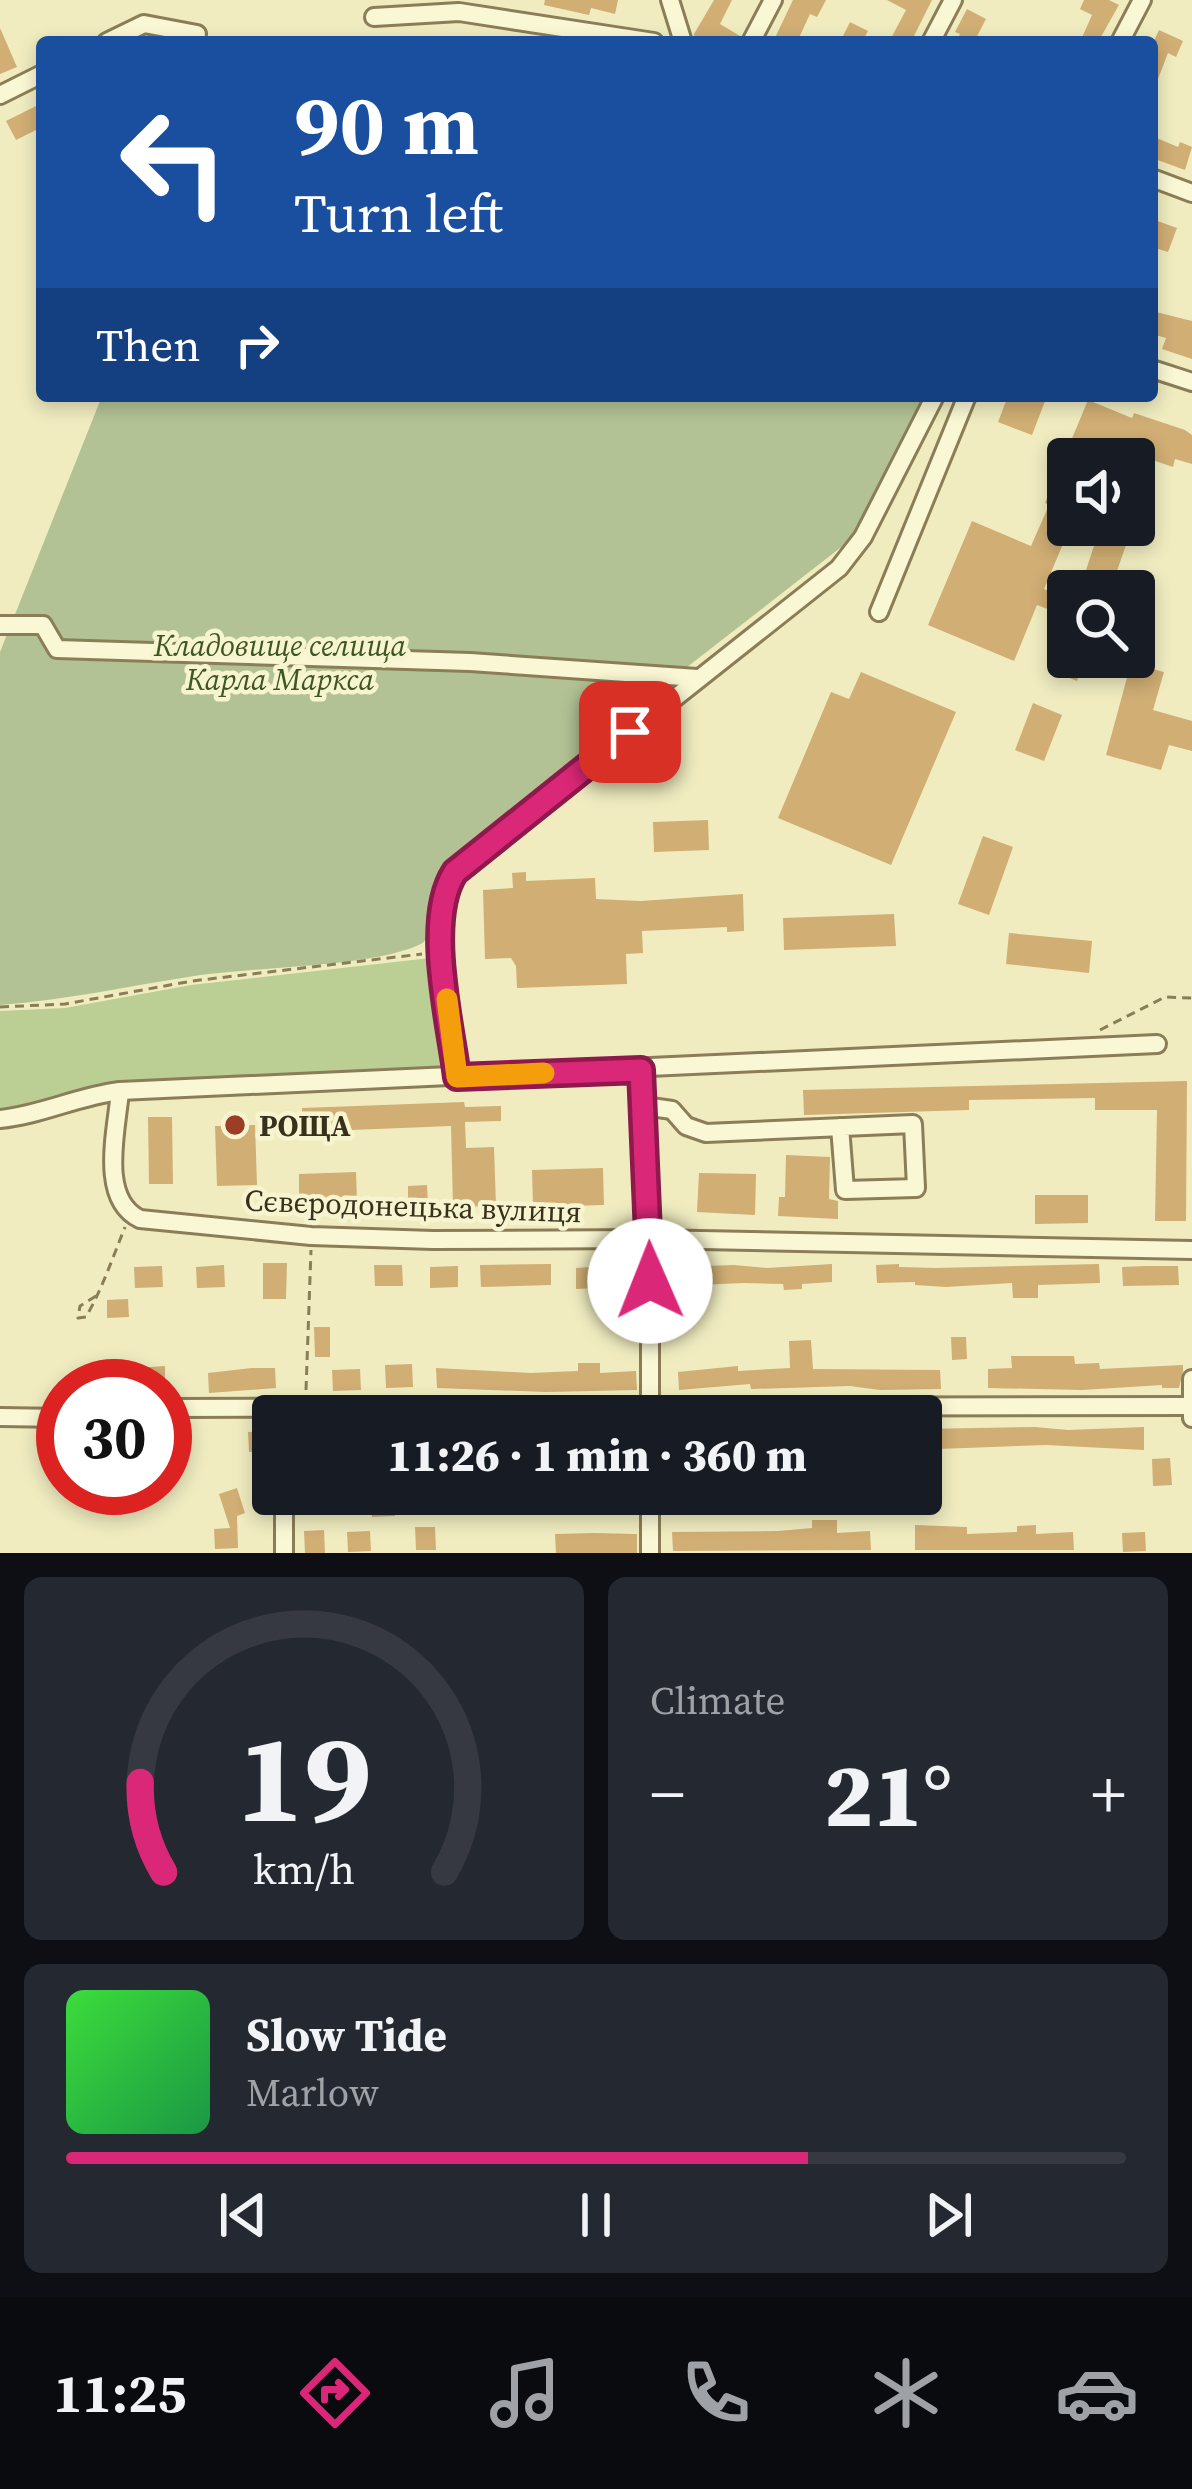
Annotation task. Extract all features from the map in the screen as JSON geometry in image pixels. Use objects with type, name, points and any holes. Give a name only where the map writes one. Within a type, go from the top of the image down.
[{"type":"street","points":[[670,0],[681,36]]},
{"type":"street","points":[[754,36],[773,0]]},
{"type":"street","points":[[934,36],[953,0]]},
{"type":"street","points":[[1123,36],[1142,0]]},
{"type":"street","points":[[374,17],[459,12],[615,36]]},
{"type":"street","points":[[119,36],[144,24],[197,34]]},
{"type":"street","points":[[0,95],[36,77]]},
{"type":"street","points":[[1158,180],[1192,193]]},
{"type":"street","points":[[1158,371],[1192,382]]},
{"type":"street","points":[[457,1077],[441,904],[455,872],[839,568],[863,537],[932,402]]},
{"type":"street","points":[[879,612],[965,402]]},
{"type":"street","points":[[0,625],[43,625],[57,649],[470,662],[697,678]]},
{"type":"street","points":[[0,1119],[22,1117],[74,1098],[120,1091],[1157,1044]]},
{"type":"street","points":[[641,1070],[650,1239],[650,1395]]},
{"type":"street","points":[[120,1091],[114,1186],[135,1217]]},
{"type":"street","points":[[644,1106],[672,1111],[695,1132],[913,1124],[916,1188],[844,1190],[840,1127]]},
{"type":"street","name":"Сєвєродонецька вулиця","points":[[135,1217],[311,1236],[1190,1250]]},
{"type":"street","points":[[1192,1379],[1192,1418]]},
{"type":"street","points":[[942,1408],[1192,1406]]},
{"type":"street","points":[[192,1409],[252,1412]]},
{"type":"street","points":[[0,1417],[36,1418]]},
{"type":"street","points":[[284,1515],[284,1553]]},
{"type":"street","points":[[650,1515],[650,1553]]},
{"type":"path","points":[[0,1007],[65,1004],[192,980],[442,952]]},
{"type":"path","points":[[1064,1048],[1165,998],[1192,998]]},
{"type":"path","points":[[96,1296],[135,1217]]},
{"type":"path","points":[[305,1395],[311,1236]]},
{"type":"green space","name":"Кладовище селища Карла Маркса","points":[[100,402],[923,402],[849,541],[646,699],[448,866],[438,885],[424,942],[405,950],[0,1005],[0,652]]},
{"type":"green space","points":[[430,958],[443,1057],[439,1069],[120,1084],[0,1110],[0,1011],[65,1008],[191,985]]},
{"type":"building","points":[[545,0],[618,0],[615,14],[591,8],[589,15],[544,5]]},
{"type":"building","points":[[714,0],[732,0],[720,24],[740,36],[694,34]]},
{"type":"building","points":[[793,0],[826,0],[817,17],[810,14],[800,36],[776,36]]},
{"type":"building","points":[[887,0],[932,0],[914,36],[892,36],[906,10]]},
{"type":"building","points":[[1084,0],[1119,5],[1101,36],[1083,36],[1092,15],[1080,9]]},
{"type":"building","points":[[967,9],[986,19],[977,36],[955,32]]},
{"type":"building","points":[[850,22],[868,31],[865,36],[843,36]]},
{"type":"building","points":[[0,28],[17,67],[0,74]]},
{"type":"building","points":[[1159,30],[1183,41],[1176,57],[1168,53],[1158,79],[1158,36]]},
{"type":"building","points":[[36,106],[36,130],[16,140],[6,121]]},
{"type":"building","points":[[1158,139],[1192,147],[1185,170],[1158,160]]},
{"type":"building","points":[[1158,221],[1177,228],[1168,252],[1158,249]]},
{"type":"building","points":[[1158,312],[1192,321],[1192,359],[1162,349],[1166,338],[1158,336]]},
{"type":"building","points":[[1006,402],[1045,402],[1032,435],[998,422]]},
{"type":"building","points":[[1087,402],[1192,435],[1192,464],[1175,459],[1173,467],[1155,461],[1155,438],[1072,438]]},
{"type":"building","points":[[1047,510],[1047,546],[1062,546],[1052,570],[1047,570],[1047,609],[1037,605],[1014,661],[928,625],[972,521],[1031,546]]},
{"type":"building","points":[[1094,546],[1126,546],[1117,570],[1086,570]]},
{"type":"building","points":[[1155,670],[1164,672],[1153,710],[1192,721],[1192,751],[1169,745],[1161,770],[1106,755],[1127,678],[1155,678]]},
{"type":"building","points":[[861,672],[956,712],[891,865],[778,818],[831,692],[849,699]]},
{"type":"building","points":[[1033,703],[1062,715],[1044,761],[1015,750]]},
{"type":"building","points":[[708,820],[709,850],[654,852],[653,822]]},
{"type":"building","points":[[983,836],[1013,847],[989,915],[958,904]]},
{"type":"building","points":[[526,872],[526,881],[595,878],[596,899],[743,894],[744,931],[727,932],[727,927],[642,931],[643,953],[626,954],[627,984],[517,988],[511,958],[485,959],[483,890],[513,888],[512,873]]},
{"type":"building","points":[[894,914],[896,946],[784,950],[783,918]]},
{"type":"building","points":[[1009,933],[1092,941],[1089,973],[1006,964]]},
{"type":"building","points":[[1187,1081],[1186,1221],[1155,1221],[1157,1110],[1095,1110],[1095,1098],[969,1100],[969,1110],[804,1115],[803,1090]]},
{"type":"building","points":[[464,1102],[465,1107],[501,1106],[501,1121],[465,1122],[466,1148],[494,1147],[496,1206],[453,1207],[451,1126],[302,1132],[302,1108]]},
{"type":"building","points":[[148,1117],[172,1117],[173,1184],[149,1184]]},
{"type":"building","points":[[255,1125],[257,1185],[217,1186],[215,1126]]},
{"type":"building","points":[[786,1155],[830,1157],[829,1199],[838,1201],[838,1219],[778,1216],[779,1197],[785,1197]]},
{"type":"building","points":[[603,1168],[604,1205],[533,1207],[532,1170]]},
{"type":"building","points":[[356,1172],[357,1202],[299,1204],[299,1174]]},
{"type":"building","points":[[699,1173],[756,1174],[755,1215],[697,1212]]},
{"type":"building","points":[[427,1185],[428,1205],[408,1205],[408,1186]]},
{"type":"building","points":[[1035,1195],[1088,1195],[1088,1223],[1035,1224]]},
{"type":"building","points":[[263,1263],[287,1263],[286,1299],[263,1299]]},
{"type":"building","points":[[551,1264],[551,1285],[481,1287],[480,1265]]},
{"type":"building","points":[[637,1264],[637,1286],[576,1289],[576,1268]]},
{"type":"building","points":[[832,1264],[832,1282],[802,1284],[802,1289],[745,1283],[674,1286],[674,1267]]},
{"type":"building","points":[[1099,1264],[1100,1283],[1038,1285],[1038,1298],[1013,1298],[1012,1283],[946,1287],[877,1283],[876,1265],[936,1268]]},
{"type":"building","points":[[224,1265],[225,1287],[197,1288],[196,1267]]},
{"type":"building","points":[[374,1265],[402,1265],[403,1286],[375,1286]]},
{"type":"building","points":[[162,1266],[163,1287],[135,1288],[134,1267]]},
{"type":"building","points":[[458,1266],[458,1287],[430,1288],[430,1267]]},
{"type":"building","points":[[1178,1266],[1179,1285],[1123,1286],[1122,1267]]},
{"type":"building","points":[[128,1299],[129,1317],[107,1318],[107,1300]]},
{"type":"building","points":[[314,1327],[330,1327],[330,1357],[315,1357]]},
{"type":"building","points":[[951,1337],[966,1337],[967,1359],[952,1360]]},
{"type":"building","points":[[811,1340],[813,1369],[940,1370],[941,1389],[751,1389],[750,1384],[679,1390],[678,1372],[738,1366],[738,1371],[790,1368],[789,1341]]},
{"type":"building","points":[[1011,1356],[1074,1356],[1075,1364],[1099,1363],[1100,1369],[1183,1365],[1183,1371],[1179,1388],[988,1388],[988,1369],[1012,1368]]},
{"type":"building","points":[[578,1363],[600,1363],[600,1373],[636,1371],[637,1390],[437,1388],[436,1368],[531,1373],[578,1371]]},
{"type":"building","points":[[412,1364],[413,1387],[386,1388],[385,1365]]},
{"type":"building","points":[[275,1368],[276,1388],[209,1393],[208,1373]]},
{"type":"building","points":[[360,1369],[361,1390],[333,1391],[332,1370]]},
{"type":"building","points":[[1144,1427],[1144,1450],[1046,1445],[942,1449],[942,1429]]},
{"type":"building","points":[[1170,1458],[1172,1485],[1153,1486],[1152,1459]]},
{"type":"building","points":[[237,1488],[245,1513],[237,1516],[238,1548],[215,1549],[214,1529],[230,1528],[219,1494]]},
{"type":"building","points":[[812,1520],[837,1520],[837,1533],[870,1531],[871,1550],[673,1551],[672,1532],[778,1531],[812,1528]]},
{"type":"building","points":[[915,1525],[967,1527],[967,1534],[1017,1532],[1017,1526],[1036,1525],[1036,1534],[1073,1532],[1074,1550],[915,1550]]},
{"type":"building","points":[[415,1527],[435,1527],[436,1550],[416,1550]]},
{"type":"building","points":[[324,1530],[325,1553],[305,1553],[304,1531]]},
{"type":"building","points":[[370,1531],[371,1551],[348,1552],[347,1532]]},
{"type":"building","points":[[1145,1532],[1146,1551],[1123,1552],[1122,1533]]},
{"type":"building","points":[[555,1534],[637,1534],[637,1553],[556,1553]]},
{"type":"slow traffic","points":[[447,999],[457,1077],[544,1073]]},
{"type":"place","name":"РОЩА","points":[[235,1125]]},
{"type":"route","points":[[630,732],[455,872],[441,904],[442,952],[457,1077],[641,1070],[650,1281]]}]
